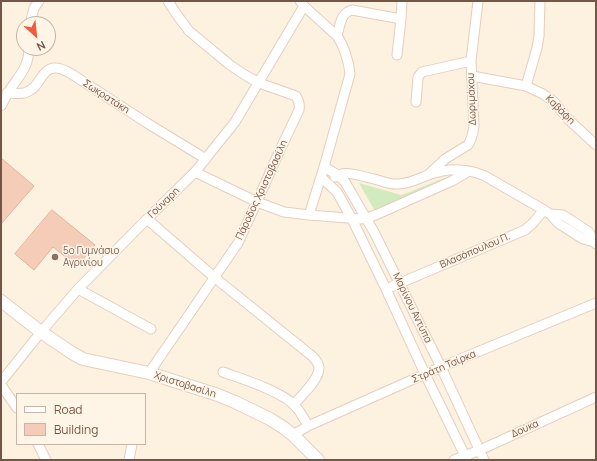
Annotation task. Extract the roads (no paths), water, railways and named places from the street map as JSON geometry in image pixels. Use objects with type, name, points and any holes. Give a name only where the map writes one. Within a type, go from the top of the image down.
[{"type":"main road","name":"Χριστοβασίλη","points":[[1,301],[66,350],[83,359],[149,373],[218,395],[270,419],[293,435],[318,460]]},
{"type":"street","points":[[32,16],[34,8],[39,1]]},
{"type":"street","name":"Πάροδος Χριστοβασίλη","points":[[149,373],[238,243],[300,105],[296,96],[259,83],[230,65],[197,38],[183,23],[168,1]]},
{"type":"street","points":[[397,55],[402,1]]},
{"type":"street","name":"Δωριμάχου","points":[[427,175],[441,162],[468,145],[473,135],[474,126],[471,61],[478,1]]},
{"type":"street","points":[[526,86],[539,36],[540,1]]},
{"type":"street","points":[[302,4],[337,36],[344,50],[350,70],[321,177],[309,215]]},
{"type":"street","name":"Γούναρη","points":[[1,383],[41,332],[78,290],[195,172],[206,159],[235,122],[259,83],[302,4]]},
{"type":"street","points":[[337,36],[343,16],[352,10],[401,19]]},
{"type":"street","points":[[1,106],[24,69],[29,56]]},
{"type":"street","points":[[416,102],[418,77],[422,72],[471,61]]},
{"type":"street","name":"Σωκρατάκη","points":[[8,93],[23,94],[34,87],[48,70],[56,67],[60,68],[206,159]]},
{"type":"street","name":"Καβάφη","points":[[472,76],[526,86],[536,90],[549,98],[596,145]]},
{"type":"street","name":"Μαρίνου Αντύπα","points":[[324,166],[338,175],[347,185],[374,232],[441,367],[484,460]]},
{"type":"street","points":[[328,184],[338,175],[342,174],[352,174],[396,184],[408,183],[427,175],[447,170],[456,169],[470,171],[485,176],[547,212],[558,223],[583,239],[595,243]]},
{"type":"street","points":[[195,172],[257,202],[284,212],[352,219],[366,218],[378,214],[452,181],[470,171]]},
{"type":"street","name":"Μαρίνου Αντύπα","points":[[321,177],[337,192],[352,219],[466,458]]},
{"type":"street","name":"Βλασόπουλου Π.","points":[[386,289],[525,230],[547,212]]},
{"type":"street","points":[[147,219],[214,277],[317,361],[319,367],[314,381],[294,404]]},
{"type":"street","points":[[78,290],[150,329]]},
{"type":"street","name":"Στράτη Τσίρκα","points":[[293,435],[308,426],[441,367],[596,303]]},
{"type":"street","points":[[223,372],[284,397],[294,404],[308,426]]},
{"type":"street","points":[[1,383],[16,406]]},
{"type":"street","name":"Δούκα","points":[[454,460],[466,458],[480,450],[596,397]]},
{"type":"street","points":[[38,445],[46,460]]},
{"type":"street","points":[[129,460],[132,445]]},
{"type":"place","name":"5ο Γυμνάσιο Αγρινίου","points":[[55,257]]}]
